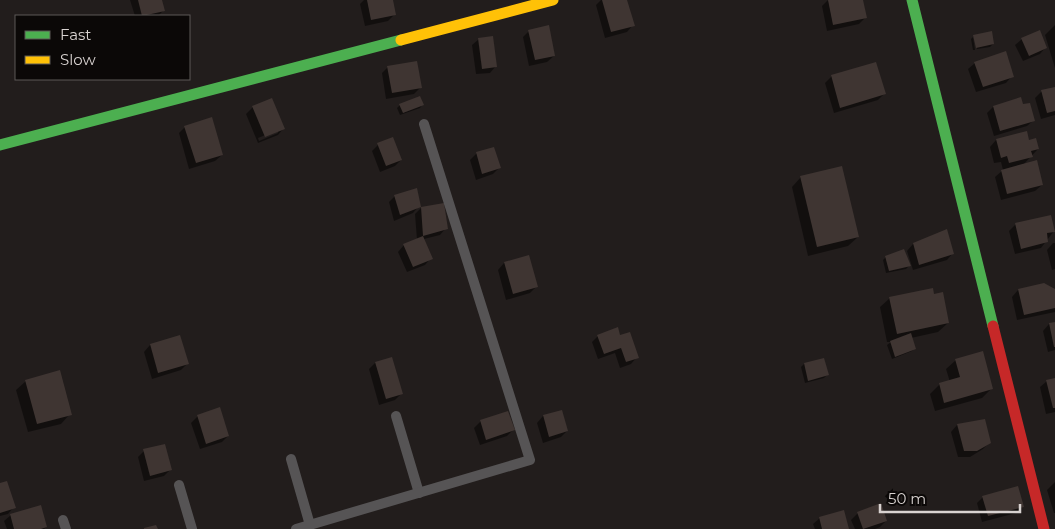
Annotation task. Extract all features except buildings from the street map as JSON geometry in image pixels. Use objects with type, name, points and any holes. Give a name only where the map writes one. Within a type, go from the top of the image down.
[{"type":"street","points":[[0,145],[553,0]]},
{"type":"street","points":[[912,0],[1044,529]]},
{"type":"lane","points":[[296,529],[530,460],[424,124]]},
{"type":"lane","points":[[396,416],[419,493]]},
{"type":"lane","points":[[291,459],[310,525]]},
{"type":"lane","points":[[179,485],[192,529]]},
{"type":"traffic: fast","points":[[912,0],[993,326]]},
{"type":"traffic: fast","points":[[0,145],[401,40]]},
{"type":"traffic: slow","points":[[401,40],[553,0]]},
{"type":"traffic: jam","points":[[993,326],[1044,529]]}]
